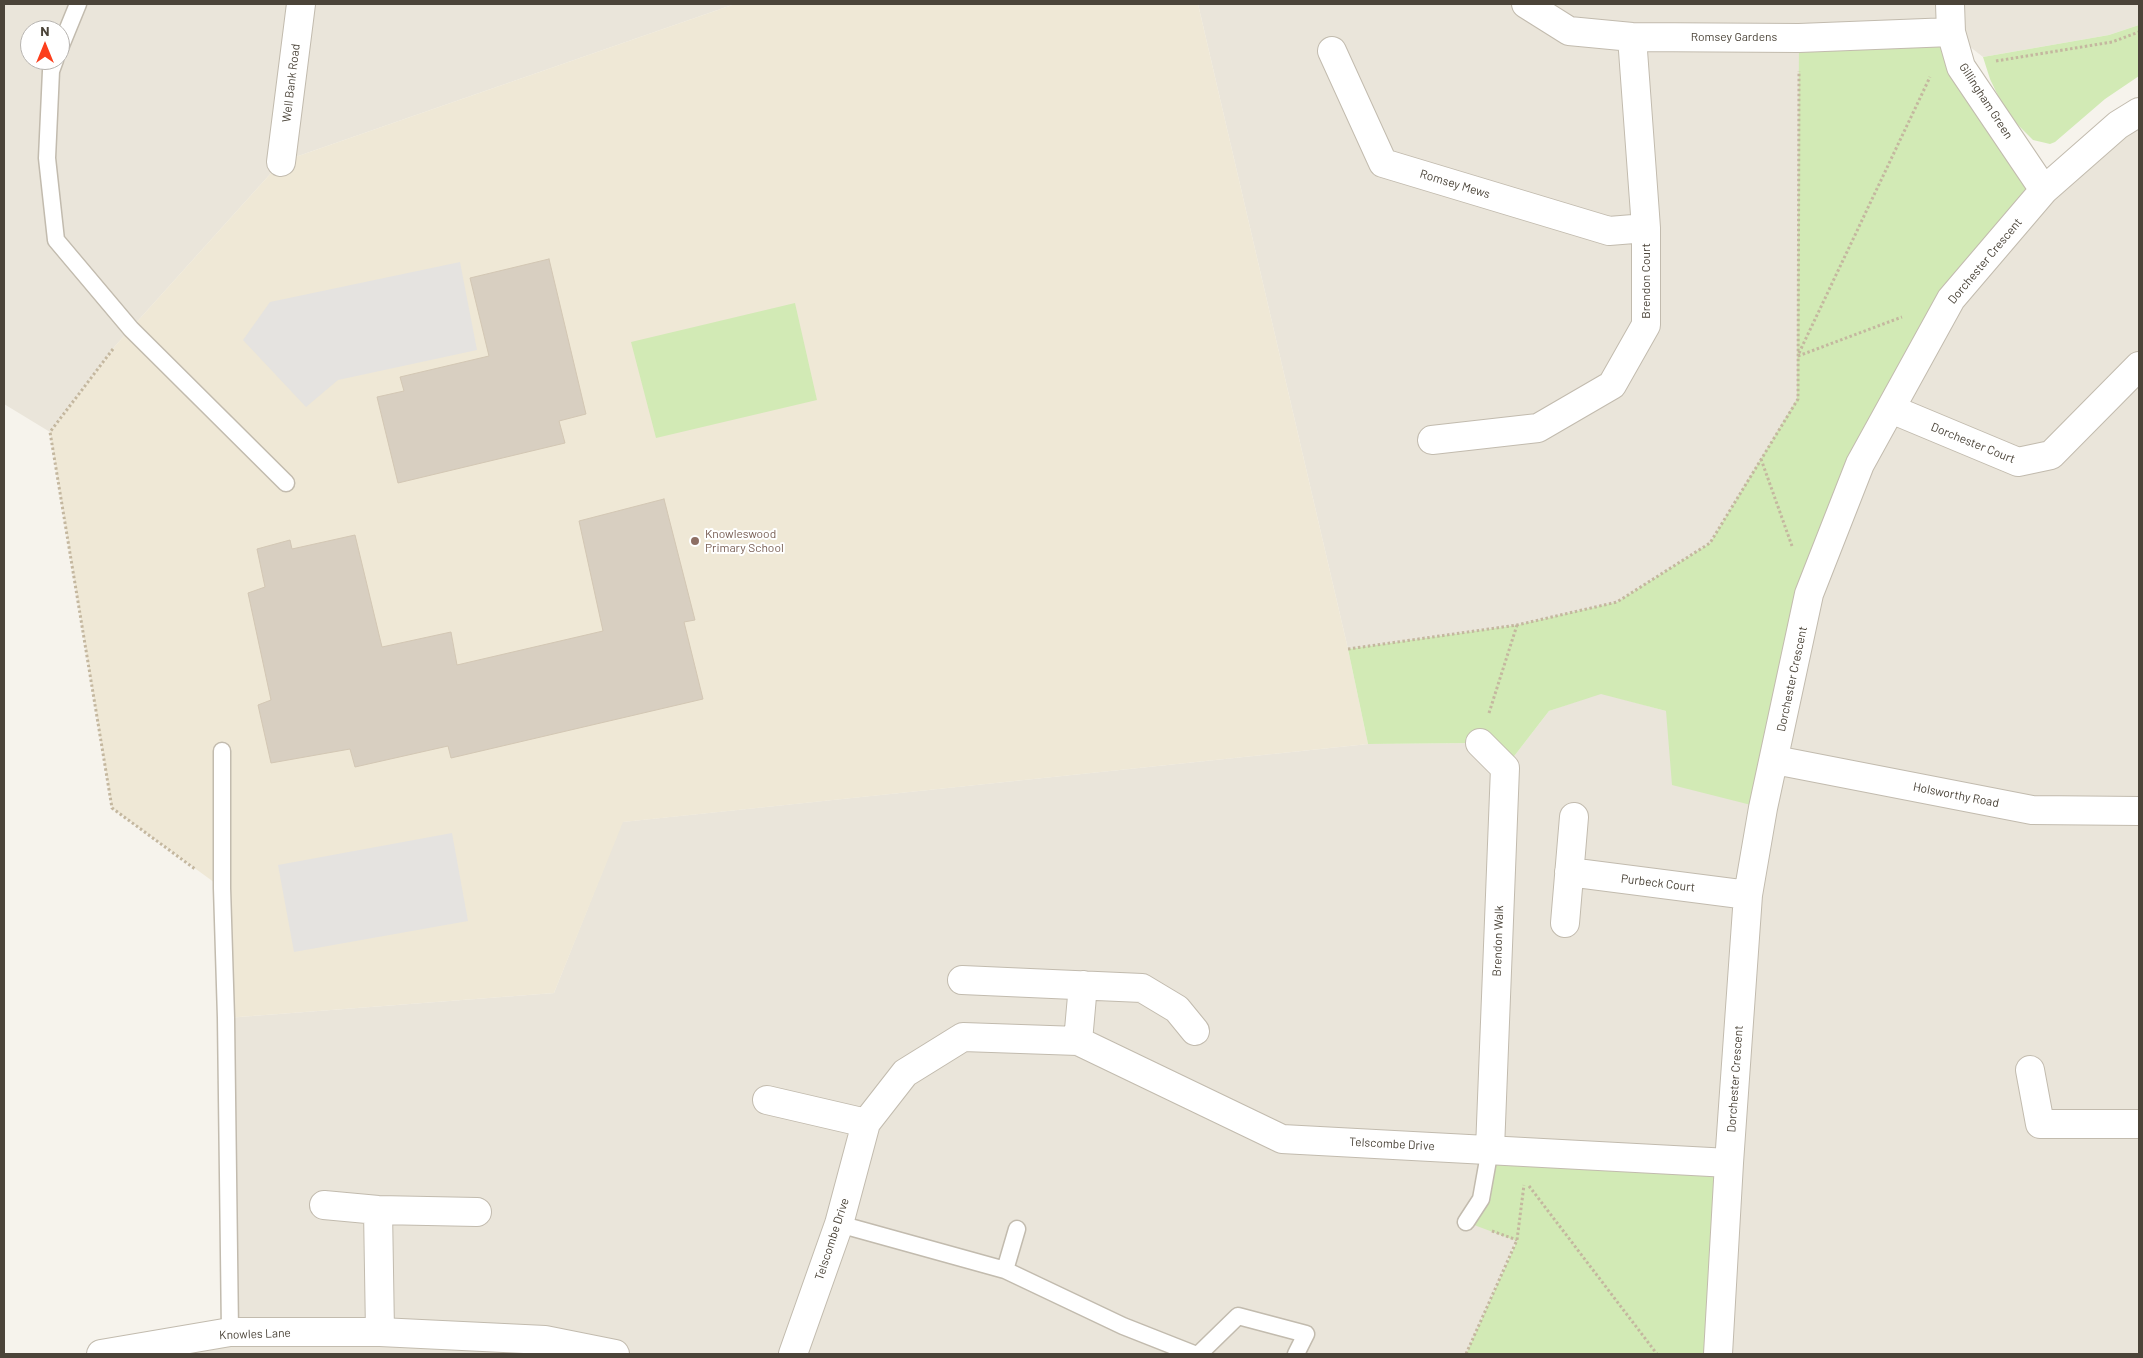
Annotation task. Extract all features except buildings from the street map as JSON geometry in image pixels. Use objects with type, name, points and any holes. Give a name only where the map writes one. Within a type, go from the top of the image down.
[{"type":"street","name":"Well Bank Road","points":[[281,162],[301,4]]},
{"type":"street","name":"Romsey Gardens","points":[[1526,4],[1569,31],[1632,37],[1799,38],[1951,32]]},
{"type":"street","name":"Gillingham Green","points":[[1950,4],[1951,32],[1960,67],[2044,190]]},
{"type":"street","name":"Brendon Court","points":[[1432,440],[1538,428],[1612,385],[1646,325],[1646,228],[1632,37]]},
{"type":"street","name":"Romsey Mews","points":[[1332,51],[1383,163],[1609,231],[1646,228]]},
{"type":"street","name":"Dorchester Crescent","points":[[1718,1354],[1728,1163],[1748,895],[1763,808],[1810,594],[1860,464],[1951,299],[2044,190],[2118,124],[2139,112]]},
{"type":"street","name":"Dorchester Court","points":[[1891,409],[2018,462],[2051,455],[2139,366]]},
{"type":"street","name":"Brendon Walk","points":[[1480,743],[1505,768],[1490,1149]]},
{"type":"street","name":"Holsworthy Road","points":[[1775,760],[2032,810],[2139,811]]},
{"type":"street","points":[[1565,923],[1574,817]]},
{"type":"street","name":"Purbeck Court","points":[[1569,872],[1748,895]]},
{"type":"street","points":[[962,980],[1142,988],[1176,1009],[1195,1031]]},
{"type":"street","points":[[1078,1041],[1083,985]]},
{"type":"street","name":"Telscombe Drive","points":[[793,1354],[839,1224],[866,1123],[904,1073],[963,1037],[1078,1041],[1282,1139],[1728,1163]]},
{"type":"street","points":[[2030,1070],[2040,1124],[2139,1124]]},
{"type":"street","points":[[767,1100],[866,1123]]},
{"type":"street","points":[[324,1205],[378,1210],[477,1212]]},
{"type":"street","points":[[378,1210],[380,1332]]},
{"type":"street","name":"Knowles Lane","points":[[101,1354],[230,1332],[380,1332],[545,1340],[615,1354]]},
{"type":"lane","points":[[70,24],[78,4]]},
{"type":"lane","points":[[51,70],[47,158],[56,240],[131,329],[286,483]]},
{"type":"lane","points":[[222,751],[222,888],[226,1018],[230,1332]]},
{"type":"lane","points":[[1466,1222],[1481,1199],[1490,1149]]},
{"type":"lane","points":[[839,1224],[1005,1270],[1124,1326],[1194,1354]]},
{"type":"lane","points":[[1005,1270],[1017,1229]]},
{"type":"lane","points":[[1199,1354],[1238,1316],[1306,1334],[1296,1354]]},
{"type":"path","points":[[1798,356],[1951,32]]},
{"type":"path","points":[[1960,67],[2112,42],[2139,32]]},
{"type":"path","points":[[1348,649],[1517,626],[1617,602],[1710,543],[1798,399],[1799,38]]},
{"type":"path","points":[[1798,356],[1951,299]]},
{"type":"path","points":[[116,345],[50,432],[112,808],[222,888]]},
{"type":"path","points":[[1761,459],[1810,594]]},
{"type":"path","points":[[1480,743],[1517,626]]},
{"type":"path","points":[[1466,1354],[1517,1240],[1524,1179],[1658,1354]]},
{"type":"shaded area","points":[[4,4],[735,4],[281,162],[116,345],[50,432],[4,404]]},
{"type":"shaded area","name":"Knowleswood Primary School","points":[[735,4],[1198,4],[1348,649],[1368,744],[623,822],[554,993],[226,1018],[222,888],[112,808],[50,432],[116,345],[281,162]]},
{"type":"shaded area","points":[[1198,4],[2139,4],[2139,25],[2109,35],[1983,57],[1951,32],[1798,399],[1710,543],[1617,602],[1517,625],[1348,649]]},
{"type":"shaded area","points":[[2139,112],[2139,1354],[1718,1354],[1517,1240],[1466,1354],[101,1354],[230,1332],[226,1018],[554,993],[622,822],[1368,744],[1480,743],[1505,768],[1549,711],[1601,693],[1666,711],[1809,594],[1951,299]]},
{"type":"shaded area","points":[[460,262],[477,350],[338,380],[306,407],[243,340],[270,302]]},
{"type":"shaded area","points":[[452,833],[468,921],[294,952],[278,865]]},
{"type":"green space","points":[[2139,25],[2139,76],[2105,99],[2055,142],[2050,144],[2033,140],[2016,123],[2001,102],[1990,79],[1983,57],[2109,35]]},
{"type":"green space","points":[[1951,32],[2044,190],[1951,299],[1809,594],[1763,808],[1672,785],[1666,711],[1601,694],[1549,711],[1505,768],[1480,743],[1368,744],[1348,649],[1517,625],[1617,602],[1710,543],[1797,399],[1799,38]]},
{"type":"green space","points":[[795,303],[817,400],[656,438],[631,342]]},
{"type":"green space","points":[[1490,1149],[1729,1163],[1718,1354],[1466,1354],[1517,1241],[1466,1222]]},
{"type":"place","name":"Knowleswood Primary School","points":[[695,541]]}]
